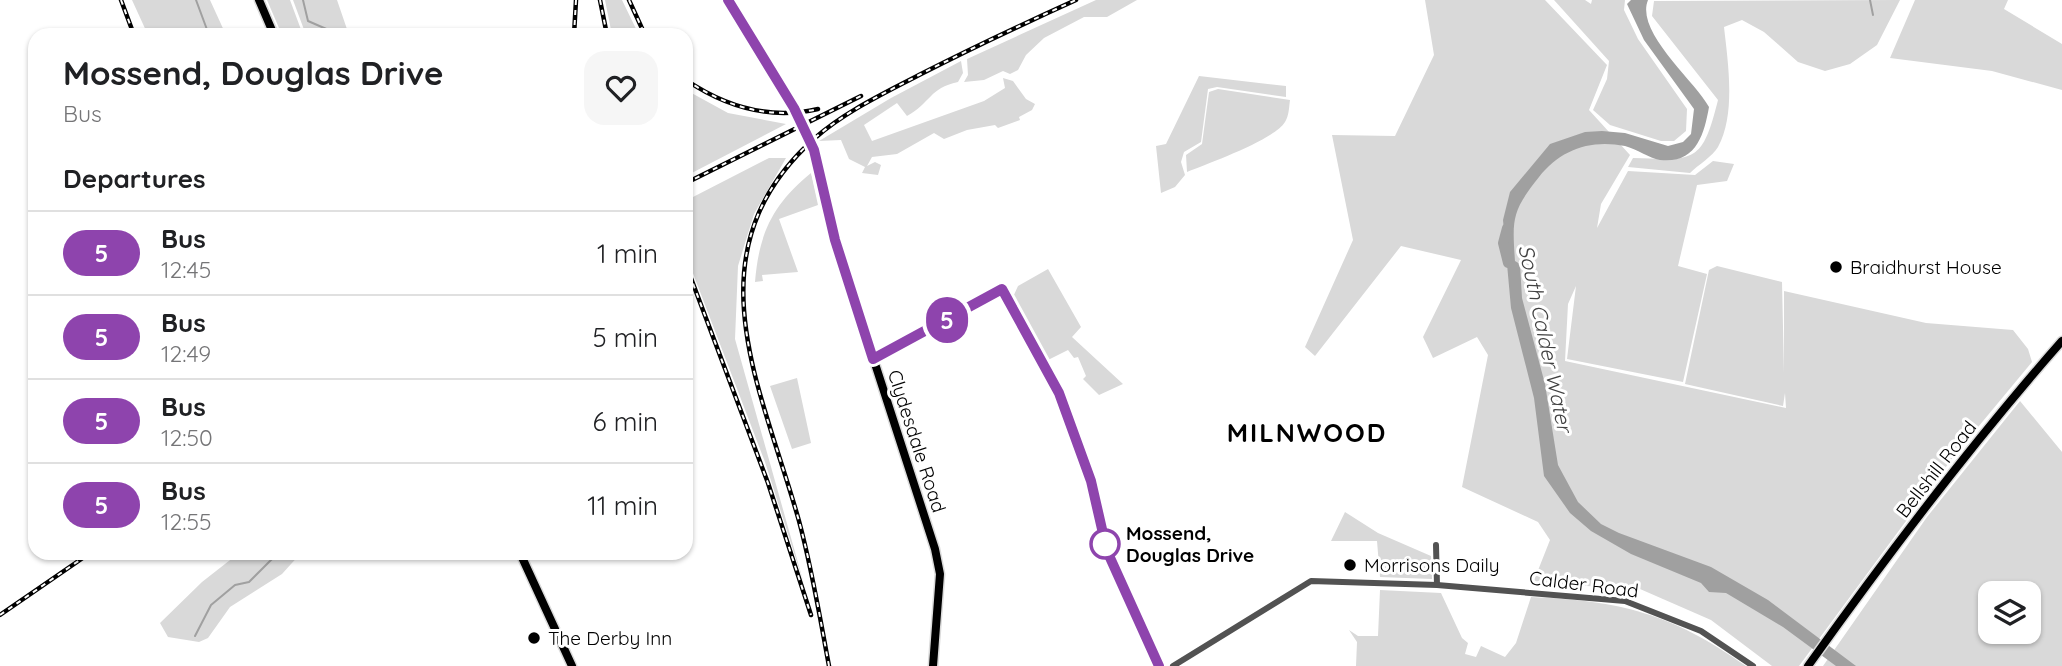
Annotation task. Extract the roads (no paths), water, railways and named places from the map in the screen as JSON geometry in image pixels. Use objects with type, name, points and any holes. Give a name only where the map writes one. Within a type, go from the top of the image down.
[{"type":"main road","points":[[259,0],[271,28]]},
{"type":"main road","name":"Clydesdale Road","points":[[728,0],[794,108],[814,150],[835,240],[936,549],[940,574],[933,666]]},
{"type":"main road","name":"Bellshill Road","points":[[1808,666],[1982,435],[2062,341]]},
{"type":"main road","points":[[523,560],[572,666]]},
{"type":"street","points":[[1436,545],[1437,585]]},
{"type":"street","name":"Calder Road","points":[[1173,666],[1311,581],[1437,585],[1625,601],[1701,631],[1753,666]]},
{"type":"waterway","points":[[196,0],[206,28]]},
{"type":"waterway","points":[[303,0],[308,21],[324,28]]},
{"type":"waterway","points":[[1870,0],[1873,15]]},
{"type":"waterway","name":"South Calder Water","points":[[1507,228],[1503,243],[1508,263]]},
{"type":"waterway","points":[[195,636],[211,605],[235,585],[249,582],[271,560]]},
{"type":"railway","points":[[121,0],[131,28]]},
{"type":"railway","points":[[574,28],[576,0]]},
{"type":"railway","points":[[600,0],[606,28]]},
{"type":"railway","points":[[629,0],[642,28]]},
{"type":"railway","points":[[829,666],[804,539],[754,371],[745,322],[744,274],[753,227],[776,182],[815,138],[839,119],[938,65],[1076,0]]},
{"type":"railway","points":[[693,84],[749,109],[783,113],[818,109]]},
{"type":"railway","points":[[693,180],[861,96]]},
{"type":"railway","points":[[693,284],[768,483],[811,615]]},
{"type":"railway","points":[[0,615],[80,560]]},
{"type":"place","name":"Braidhurst House","points":[[1836,267]]},
{"type":"place","name":"Mossend, Douglas Drive","points":[[1105,544]]},
{"type":"place","name":"Morrisons Daily","points":[[1350,565]]},
{"type":"place","name":"The Derby Inn","points":[[534,638]]},
{"type":"district","name":"MILNWOOD","points":[[1307,432]]}]
